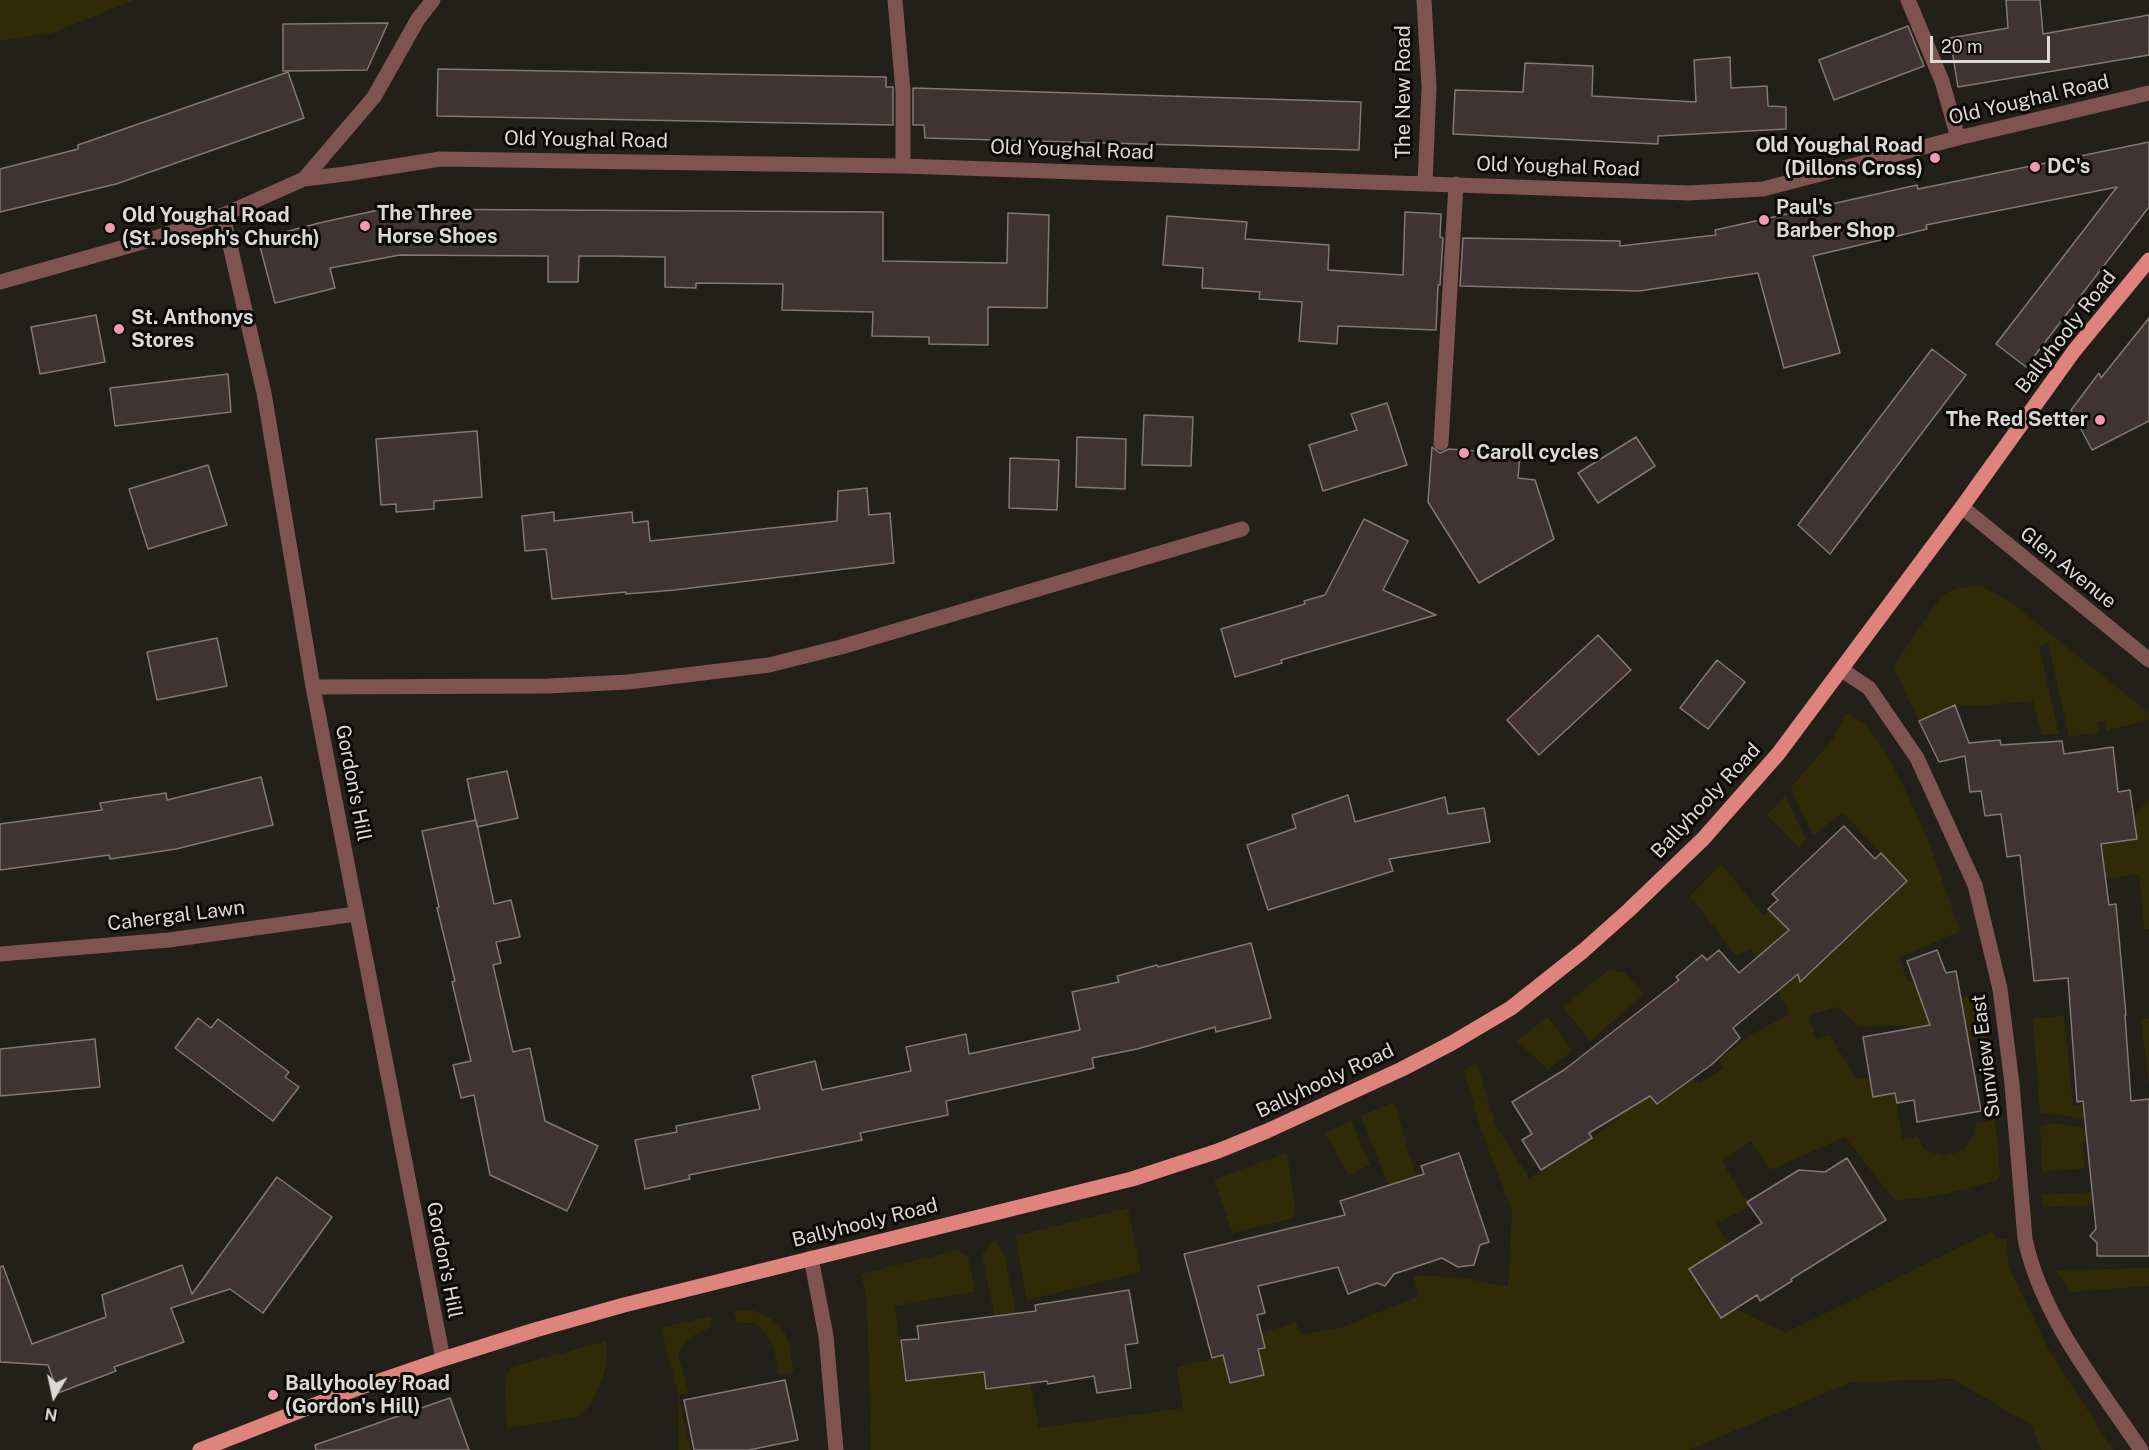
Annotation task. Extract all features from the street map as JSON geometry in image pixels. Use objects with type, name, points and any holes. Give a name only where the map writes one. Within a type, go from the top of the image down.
[{"type":"main road","name":"Ballyhooly Road","points":[[200,1450],[353,1390],[443,1359],[613,1308],[1132,1179],[1218,1151],[1338,1098],[1452,1043],[1511,1008],[1629,910],[1704,839],[1778,754],[1962,507],[2074,351],[2149,260]]},
{"type":"street","points":[[304,179],[374,97],[418,20],[433,0]]},
{"type":"street","points":[[895,0],[903,91],[903,166]]},
{"type":"street","name":"The New Road","points":[[1424,0],[1428,87],[1425,184]]},
{"type":"street","points":[[1908,0],[1942,81],[1958,138]]},
{"type":"street","name":"Old Youghal Road","points":[[0,282],[143,242],[223,215],[304,179],[440,159],[903,166],[1689,193],[1763,189],[1958,138],[2149,93]]},
{"type":"street","points":[[1441,443],[1456,184]]},
{"type":"street","name":"Gordon's Hill","points":[[223,215],[264,393],[313,687],[443,1359]]},
{"type":"street","name":"Glen Avenue","points":[[1962,507],[2149,660]]},
{"type":"street","points":[[313,687],[548,686],[628,682],[769,665],[852,644],[1242,529]]},
{"type":"street","name":"Sunview East","points":[[1842,670],[1869,688],[1917,758],[1975,885],[2000,990],[2012,1084],[2025,1239],[2030,1262],[2062,1333],[2140,1450]]},
{"type":"street","name":"Cahergal Lawn","points":[[0,954],[169,940],[356,914]]},
{"type":"street","points":[[812,1258],[826,1336],[837,1450]]},
{"type":"shaded area","points":[[0,0],[134,0],[52,33],[0,41]]},
{"type":"shaded area","points":[[1980,586],[2009,601],[2149,713],[2149,720],[2106,731],[2104,721],[2098,722],[2099,732],[2069,737],[2048,643],[2039,646],[2059,734],[2042,735],[2033,701],[1976,706],[1955,705],[1919,721],[1893,667],[1942,595],[1957,588]]},
{"type":"shaded area","points":[[1846,713],[1865,724],[1885,751],[1904,787],[1928,839],[1960,931],[1899,958],[1908,982],[1934,976],[1940,1002],[1978,993],[1987,1039],[1920,1043],[1907,1025],[1859,1027],[1838,1007],[1809,1015],[1816,1039],[1830,1035],[1855,1078],[1870,1078],[1873,1097],[1895,1093],[1902,1139],[1918,1136],[1924,1150],[1944,1156],[1964,1150],[1974,1134],[1976,1124],[1995,1119],[2000,1173],[1998,1180],[1942,1195],[1895,1201],[1845,1137],[1770,1170],[1751,1141],[1723,1161],[1750,1206],[1716,1224],[1728,1244],[1689,1269],[1736,1309],[1785,1333],[1992,1231],[1996,1239],[2006,1239],[2009,1268],[2050,1352],[2113,1450],[2041,1450],[2031,1425],[1953,1379],[1852,1382],[1688,1450],[871,1450],[867,1301],[861,1274],[958,1250],[968,1257],[975,1291],[895,1306],[905,1381],[984,1372],[987,1389],[1001,1348],[982,1255],[991,1242],[995,1241],[1004,1253],[1039,1428],[1183,1408],[1177,1367],[1264,1347],[1261,1333],[1296,1322],[1301,1335],[1340,1328],[1419,1296],[1413,1275],[1465,1278],[1508,1287],[1512,1211],[1480,1127],[1464,1070],[1477,1063],[1496,1126],[1529,1178],[1592,1138],[1620,1117],[1600,1088],[1675,1066],[1699,1084],[1723,1068],[1718,1060],[1752,1034],[1790,1014],[1770,977],[1751,949],[1736,956],[1690,896],[1721,864],[1763,915],[1768,909],[1820,963],[1907,881],[1843,813],[1813,835],[1796,801],[1791,787],[1833,739]]},
{"type":"shaded area","points":[[1785,796],[1806,839],[1799,848],[1767,815]]},
{"type":"shaded area","points":[[2149,800],[2149,929],[2144,929],[2139,874],[2105,879],[2101,844],[2137,839],[2135,814]]},
{"type":"shaded area","points":[[1608,970],[1625,973],[1644,994],[1590,1041],[1563,1007]]},
{"type":"shaded area","points":[[2064,1015],[2073,1105],[2084,1105],[2085,1118],[2040,1113],[2033,1019]]},
{"type":"shaded area","points":[[1548,1017],[1572,1051],[1548,1069],[1516,1041]]},
{"type":"shaded area","points":[[2141,1019],[2149,1019],[2149,1087]]},
{"type":"shaded area","points":[[1394,1102],[1417,1179],[1391,1191],[1361,1116]]},
{"type":"shaded area","points":[[1351,1121],[1370,1165],[1349,1175],[1325,1133]]},
{"type":"shaded area","points":[[2052,1123],[2086,1128],[2088,1141],[2082,1142],[2085,1168],[2042,1172],[2040,1126]]},
{"type":"shaded area","points":[[1287,1153],[1296,1215],[1291,1219],[1232,1233],[1214,1179]]},
{"type":"shaded area","points":[[2092,1192],[2149,1202],[2044,1207],[2042,1195]]},
{"type":"shaded area","points":[[1128,1208],[1141,1272],[1027,1300],[1015,1236]]},
{"type":"shaded area","points":[[2149,1268],[2149,1286],[2070,1292],[2056,1270]]},
{"type":"shaded area","points":[[752,1310],[774,1321],[785,1333],[794,1372],[778,1375],[775,1353],[762,1328],[756,1323],[737,1323],[734,1311]]},
{"type":"shaded area","points":[[711,1316],[712,1327],[692,1337],[678,1354],[689,1393],[678,1395],[661,1328]]},
{"type":"shaded area","points":[[606,1341],[606,1361],[601,1383],[591,1403],[584,1411],[577,1417],[507,1428],[505,1381],[511,1367]]},
{"type":"shaded area","points":[[678,1395],[691,1450],[678,1450]]},
{"type":"building","points":[[2006,0],[2040,0],[2043,34],[2149,15],[2149,55],[1958,87],[1950,38],[2008,28]]},
{"type":"building","points":[[388,23],[367,70],[283,71],[283,24]]},
{"type":"building","points":[[1908,26],[1924,66],[1834,100],[1819,60]]},
{"type":"building","points":[[1730,57],[1731,88],[1767,86],[1768,106],[1786,107],[1786,129],[1658,136],[1658,144],[1453,134],[1455,90],[1523,92],[1525,63],[1593,66],[1592,96],[1696,102],[1694,60]]},
{"type":"building","points":[[438,69],[886,77],[886,87],[893,87],[893,125],[437,116]]},
{"type":"building","points":[[288,72],[304,118],[116,184],[0,212],[0,169],[78,149],[78,145]]},
{"type":"building","points":[[913,88],[1361,102],[1359,150],[925,138],[924,125],[913,125]]},
{"type":"building","points":[[2149,142],[2149,207],[2026,367],[1996,344],[2117,187],[1926,225],[1927,229],[1813,256],[1840,353],[1784,368],[1758,273],[1639,291],[1460,286],[1463,238],[1620,241],[1620,246],[1716,235],[1715,230],[1917,185],[1918,189]]},
{"type":"building","points":[[383,209],[883,212],[883,261],[1007,263],[1008,213],[1049,215],[1047,308],[988,307],[988,345],[929,344],[929,337],[872,336],[873,312],[782,310],[783,284],[696,283],[696,288],[665,287],[665,257],[609,256],[579,256],[578,282],[548,282],[548,256],[400,255],[330,268],[335,288],[275,303],[258,239]]},
{"type":"building","points":[[1405,212],[1441,214],[1440,237],[1443,238],[1436,330],[1338,326],[1337,344],[1299,341],[1302,302],[1259,299],[1260,292],[1202,288],[1203,268],[1163,265],[1167,216],[1247,222],[1245,239],[1329,245],[1328,270],[1403,275]]},
{"type":"building","points":[[96,315],[105,362],[40,374],[31,327]]},
{"type":"building","points":[[2149,318],[2149,421],[2092,450],[2071,410],[2099,373],[2101,378]]},
{"type":"building","points":[[1932,349],[1966,375],[1830,554],[1798,525]]},
{"type":"building","points":[[228,374],[231,412],[115,426],[110,388]]},
{"type":"building","points":[[1387,403],[1407,465],[1323,491],[1309,445],[1357,430],[1351,414]]},
{"type":"building","points":[[1144,415],[1193,417],[1191,466],[1142,465]]},
{"type":"building","points":[[477,431],[482,497],[434,501],[434,509],[396,512],[396,504],[381,505],[376,439]]},
{"type":"building","points":[[1077,437],[1126,439],[1125,489],[1076,487]]},
{"type":"building","points":[[1636,437],[1655,466],[1598,503],[1578,473]]},
{"type":"building","points":[[1432,447],[1440,453],[1449,449],[1520,454],[1518,478],[1535,480],[1554,539],[1479,583],[1428,502]]},
{"type":"building","points":[[1010,458],[1059,460],[1057,510],[1009,508]]},
{"type":"building","points":[[208,465],[227,525],[148,549],[129,489]]},
{"type":"building","points":[[867,488],[869,515],[890,513],[894,563],[675,590],[552,599],[546,549],[525,551],[522,516],[554,512],[554,521],[632,512],[633,523],[648,521],[650,541],[837,521],[838,491]]},
{"type":"building","points":[[1364,519],[1408,541],[1383,590],[1436,615],[1281,660],[1282,663],[1235,677],[1221,629],[1305,604],[1304,601],[1325,595]]},
{"type":"building","points":[[1598,635],[1631,670],[1539,755],[1507,720]]},
{"type":"building","points":[[217,638],[227,686],[157,700],[147,652]]},
{"type":"building","points":[[1717,660],[1745,682],[1708,729],[1680,708]]},
{"type":"building","points":[[1955,705],[1969,743],[2000,740],[2001,745],[2062,741],[2064,754],[2113,747],[2118,792],[2130,790],[2137,839],[2101,844],[2109,905],[2116,904],[2131,1101],[2149,1099],[2149,1256],[2097,1256],[2097,1243],[2090,1236],[2096,1229],[2083,1101],[2077,1102],[2068,978],[2034,981],[2020,855],[2007,857],[2001,814],[1985,816],[1981,791],[1970,792],[1965,756],[1939,762],[1919,721]]},
{"type":"building","points":[[507,771],[518,818],[477,827],[467,779]]},
{"type":"building","points":[[261,777],[273,825],[176,849],[110,859],[109,855],[0,870],[0,824],[102,810],[100,803],[166,793],[167,800]]},
{"type":"building","points":[[1348,795],[1355,822],[1445,797],[1448,814],[1484,808],[1490,842],[1389,859],[1393,871],[1268,910],[1247,845],[1296,828],[1292,815]]},
{"type":"building","points":[[476,820],[494,904],[511,900],[520,937],[496,942],[501,963],[493,965],[513,1052],[530,1048],[545,1121],[598,1146],[567,1211],[490,1175],[474,1095],[461,1098],[453,1065],[471,1061],[452,982],[455,981],[437,908],[439,907],[422,831]]},
{"type":"building","points":[[1844,826],[1875,859],[1881,853],[1907,881],[1800,982],[1798,974],[1733,1028],[1740,1038],[1711,1065],[1657,1104],[1650,1096],[1589,1133],[1592,1138],[1541,1170],[1522,1140],[1532,1134],[1512,1102],[1564,1070],[1679,980],[1676,977],[1702,955],[1707,960],[1719,950],[1739,973],[1789,930],[1768,909],[1778,900],[1772,894]]},
{"type":"building","points":[[1251,943],[1271,1018],[1216,1032],[1215,1027],[1137,1049],[1092,1058],[1094,1068],[946,1101],[948,1115],[860,1133],[862,1140],[689,1175],[690,1179],[645,1189],[635,1140],[677,1132],[676,1126],[760,1109],[752,1076],[815,1061],[822,1090],[911,1071],[906,1047],[966,1034],[969,1054],[1080,1030],[1072,992],[1119,982],[1117,976],[1157,965],[1158,967]]},
{"type":"building","points":[[1937,950],[1946,973],[1956,971],[1981,1111],[1917,1122],[1914,1100],[1897,1103],[1895,1093],[1873,1097],[1863,1037],[1930,1025],[1907,961]]},
{"type":"building","points":[[198,1018],[211,1028],[218,1019],[289,1072],[285,1077],[299,1087],[273,1121],[175,1048]]},
{"type":"building","points":[[95,1039],[100,1087],[0,1096],[0,1049]]},
{"type":"building","points":[[1459,1153],[1489,1242],[1480,1245],[1474,1265],[1458,1267],[1442,1258],[1394,1274],[1385,1286],[1377,1283],[1348,1294],[1338,1267],[1258,1286],[1265,1313],[1257,1315],[1265,1348],[1258,1349],[1264,1375],[1230,1383],[1223,1355],[1212,1358],[1184,1254],[1345,1215],[1340,1201],[1424,1174],[1421,1166]]},
{"type":"building","points":[[1847,1158],[1886,1220],[1760,1301],[1757,1295],[1721,1318],[1689,1269],[1762,1223],[1747,1202],[1799,1170],[1825,1172]]},
{"type":"building","points":[[277,1177],[332,1217],[263,1313],[230,1289],[171,1308],[184,1342],[114,1367],[116,1371],[58,1393],[48,1365],[0,1362],[0,1267],[3,1266],[32,1344],[106,1317],[102,1295],[182,1265],[192,1294]]},
{"type":"building","points":[[1129,1290],[1138,1343],[1125,1345],[1131,1388],[1097,1393],[1094,1376],[1048,1384],[1047,1381],[986,1389],[984,1372],[906,1381],[901,1340],[919,1339],[917,1326],[1036,1311],[1035,1305]]},
{"type":"building","points":[[785,1380],[798,1440],[749,1450],[694,1450],[684,1400]]},
{"type":"building","points":[[450,1398],[469,1450],[316,1450],[315,1445]]},
{"type":"place","name":"Old Youghal Road (Dillons Cross)","points":[[1935,158]]},
{"type":"place","name":"DC's","points":[[2035,167]]},
{"type":"place","name":"Paul's Barber Shop","points":[[1764,220]]},
{"type":"place","name":"The Three Horse Shoes","points":[[365,226]]},
{"type":"place","name":"Old Youghal Road (St. Joseph's Church)","points":[[110,228]]},
{"type":"place","name":"St. Anthonys Stores","points":[[119,329]]},
{"type":"place","name":"The Red Setter","points":[[2100,420]]},
{"type":"place","name":"Caroll cycles","points":[[1464,453]]},
{"type":"place","name":"Ballyhooley Road (Gordon's Hill)","points":[[273,1395]]}]
